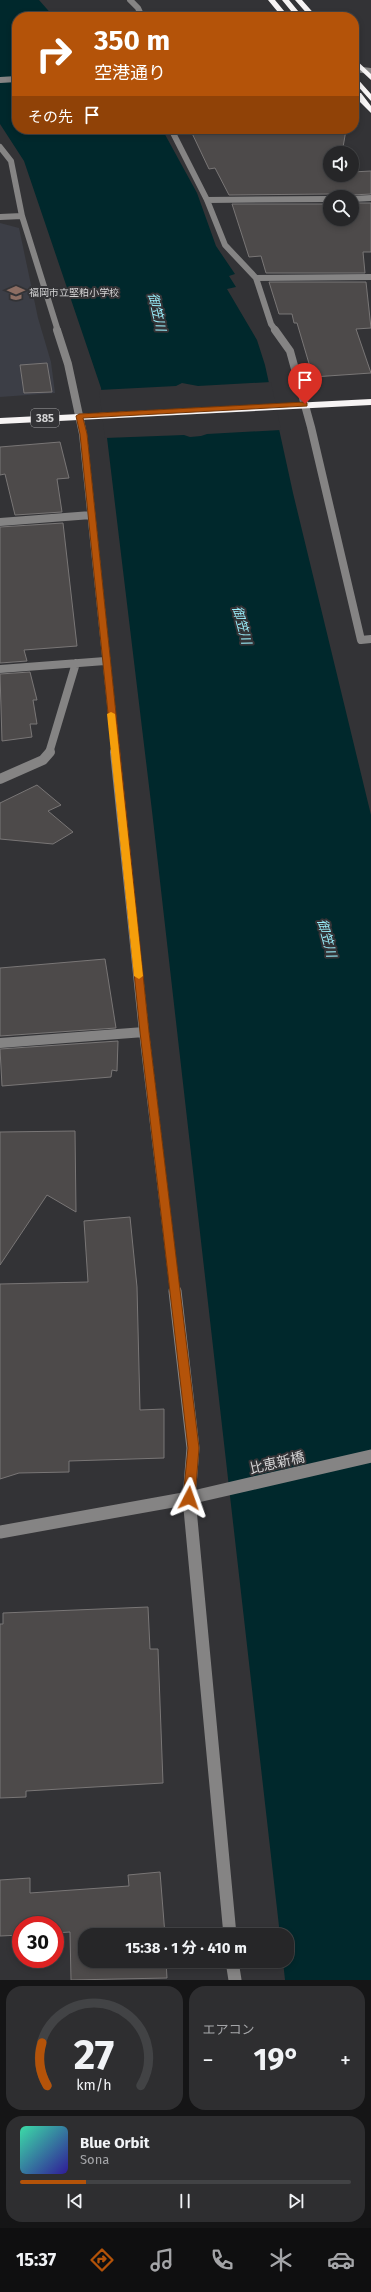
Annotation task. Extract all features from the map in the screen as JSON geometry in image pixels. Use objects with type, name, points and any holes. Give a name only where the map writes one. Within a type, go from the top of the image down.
[{"type":"highway","points":[[271,0],[282,12]]},
{"type":"highway","points":[[281,0],[292,12]]},
{"type":"highway","points":[[285,0],[296,12]]},
{"type":"highway","points":[[298,0],[309,12]]},
{"type":"highway","points":[[359,64],[367,70],[371,78]]},
{"type":"highway","points":[[359,81],[371,92]]},
{"type":"highway","points":[[359,82],[371,98]]},
{"type":"highway","points":[[359,86],[371,98]]},
{"type":"highway","points":[[359,95],[371,111]]},
{"type":"highway","points":[[359,106],[371,121]]},
{"type":"highway","name":"385","points":[[0,421],[305,404],[371,402]]},
{"type":"street","points":[[130,0],[140,12]]},
{"type":"street","points":[[0,80],[12,79]]},
{"type":"street","points":[[174,134],[207,200],[225,245],[256,278],[271,324],[290,352],[305,404],[361,640],[371,639]]},
{"type":"street","points":[[0,147],[11,161],[22,216],[68,364],[83,434],[105,661],[126,839],[144,1032],[193,1448],[189,1498],[229,1928]]},
{"type":"street","points":[[0,163],[11,161]]},
{"type":"street","points":[[359,199],[371,198]]},
{"type":"street","points":[[207,200],[323,199]]},
{"type":"street","points":[[0,217],[22,216]]},
{"type":"street","points":[[256,278],[371,277]]},
{"type":"street","points":[[0,522],[91,515]]},
{"type":"street","points":[[0,669],[105,661]]},
{"type":"street","points":[[0,779],[43,760],[50,751],[76,663]]},
{"type":"street","points":[[0,1043],[144,1032]]},
{"type":"street","name":"比恵新橋","points":[[0,1532],[189,1498],[371,1456]]},
{"type":"street","points":[[233,1968],[235,1980]]},
{"type":"shaded area","name":"福岡市立堅粕小学校","points":[[0,223],[19,228],[38,318],[51,362],[55,393],[0,397]]},
{"type":"water","name":"御笠川","points":[[0,0],[39,0],[50,12],[12,12],[12,134],[165,134],[197,193],[216,246],[235,274],[229,276],[236,287],[227,289],[257,340],[265,365],[293,493],[371,815],[371,1980],[285,1980],[284,1968],[294,1968],[294,1928],[279,1928],[152,811],[101,388],[24,161],[0,124]]},
{"type":"pier","points":[[271,382],[281,430],[207,434],[190,437],[184,435],[105,438],[99,390],[176,386],[182,383],[198,386]]},
{"type":"building","points":[[192,134],[345,134],[343,146],[323,146],[323,182],[359,182],[359,172],[371,171],[371,194],[359,195],[359,190],[323,190],[323,194],[229,195],[215,168],[209,169]]},
{"type":"building","points":[[359,203],[371,203],[371,252],[363,252],[365,273],[266,273],[261,256],[249,257],[232,204],[323,204],[323,226],[359,226]]},
{"type":"building","points":[[269,282],[366,282],[371,328],[356,329],[371,373],[313,377],[297,323],[294,323],[292,314],[279,314]]},
{"type":"building","points":[[47,363],[52,392],[24,393],[20,365]]},
{"type":"building","points":[[60,442],[69,478],[57,479],[62,512],[15,515],[5,474],[0,475],[0,447]]},
{"type":"building","points":[[63,523],[77,646],[24,650],[27,661],[0,663],[0,527]]},
{"type":"building","points":[[30,672],[37,700],[33,700],[37,724],[30,724],[32,737],[2,741],[0,674]]},
{"type":"building","points":[[37,785],[61,805],[48,811],[73,832],[53,844],[0,839],[0,803]]},
{"type":"building","points":[[105,959],[116,1028],[0,1036],[0,968]]},
{"type":"building","points":[[118,1041],[117,1071],[112,1070],[111,1077],[2,1086],[0,1049]]},
{"type":"building","points":[[75,1131],[76,1212],[47,1195],[0,1265],[0,1132]]},
{"type":"building","points":[[130,1217],[137,1287],[140,1410],[164,1409],[164,1458],[69,1461],[69,1472],[19,1473],[0,1479],[0,1284],[88,1282],[84,1221]]},
{"type":"building","points":[[148,1607],[150,1649],[158,1649],[163,1783],[26,1791],[26,1797],[0,1798],[0,1624],[3,1624],[3,1613]]},
{"type":"building","points":[[160,1872],[164,1928],[78,1928],[78,1968],[166,1968],[167,1978],[71,1980],[70,1932],[64,1932],[64,1916],[12,1916],[12,1935],[0,1936],[0,1880],[30,1878],[30,1893],[129,1886],[128,1875]]},
{"type":"slow traffic","points":[[111,714],[139,976]]},
{"type":"place","name":"福岡市立堅粕小学校","points":[[16,293]]},
{"type":"route","points":[[189,1498],[193,1448],[144,1032],[83,434],[79,416],[305,404]]}]
